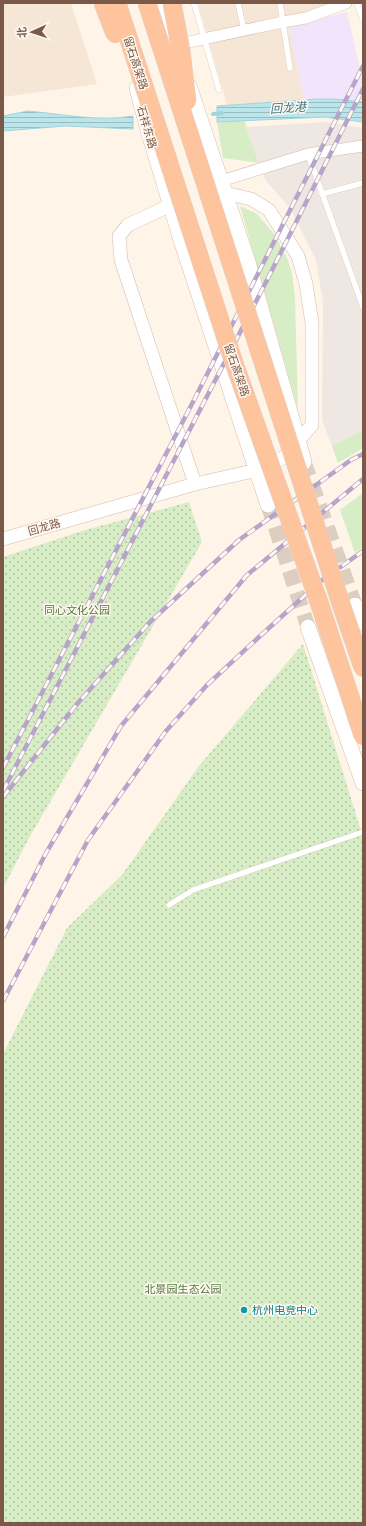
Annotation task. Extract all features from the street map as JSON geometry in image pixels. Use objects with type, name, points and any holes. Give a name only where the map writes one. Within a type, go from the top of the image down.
[{"type":"highway","points":[[103,3],[177,205]]},
{"type":"highway","name":"留石高架路","points":[[117,3],[177,205],[320,605],[363,736]]},
{"type":"highway","points":[[147,3],[340,604],[363,668]]},
{"type":"highway","points":[[172,3],[181,51],[191,137]]},
{"type":"main road","name":"石祥东路","points":[[110,3],[127,50],[148,130],[177,205],[182,243],[268,505]]},
{"type":"main road","points":[[161,3],[248,262],[304,462]]},
{"type":"main road","points":[[355,605],[363,623]]},
{"type":"main road","points":[[308,627],[363,783]]},
{"type":"street","points":[[175,45],[306,18],[332,6],[346,3]]},
{"type":"street","points":[[223,187],[308,154],[363,146]]},
{"type":"street","name":"回龙路","points":[[3,538],[195,484],[257,470],[283,458],[312,425],[312,323],[306,284],[298,256],[269,210],[250,199],[223,187]]},
{"type":"street","points":[[177,205],[128,225],[119,236],[121,260],[195,484]]},
{"type":"lane","points":[[194,3],[219,90]]},
{"type":"lane","points":[[238,3],[244,30]]},
{"type":"lane","points":[[280,3],[290,68]]},
{"type":"lane","points":[[357,3],[363,20]]},
{"type":"lane","points":[[308,154],[363,307]]},
{"type":"lane","points":[[322,194],[363,183]]},
{"type":"lane","points":[[169,905],[193,890],[363,832]]},
{"type":"shaded area","points":[[3,3],[71,3],[97,84],[3,97]]},
{"type":"shaded area","points":[[198,3],[332,3],[304,13],[288,15],[304,100],[227,105]]},
{"type":"shaded area","points":[[347,12],[363,82],[363,103],[334,99],[304,100],[289,27]]},
{"type":"shaded area","points":[[326,122],[363,128],[363,430],[332,446],[322,420],[323,302],[316,260],[290,208],[266,181],[246,127]]},
{"type":"green space","points":[[245,120],[246,127],[259,163],[223,158],[217,122]]},
{"type":"green space","points":[[240,206],[257,214],[275,235],[287,258],[292,272],[295,298],[298,409]]},
{"type":"green space","points":[[363,430],[363,448],[338,463],[332,446]]},
{"type":"green space","points":[[363,493],[363,547],[355,553],[340,510]]},
{"type":"green space","name":"同心文化公园","points":[[189,502],[202,542],[29,838],[3,888],[3,557],[85,530]]},
{"type":"green space","name":"北景园生态公园","points":[[303,644],[363,837],[363,1523],[3,1523],[3,1054],[67,928],[122,875],[199,766]]},
{"type":"water","points":[[318,99],[363,102],[363,122],[324,117],[217,122],[217,106]]},
{"type":"water","points":[[28,111],[94,118],[120,118],[133,116],[133,129],[65,126],[3,131],[3,116]]},
{"type":"waterway","name":"回龙港","points":[[213,114],[222,113]]},
{"type":"tunnel","points":[[304,462],[355,605]]},
{"type":"tunnel","points":[[268,505],[308,627]]},
{"type":"railway","points":[[3,768],[194,400],[363,66]]},
{"type":"railway","points":[[3,791],[264,286],[363,89]]},
{"type":"railway","points":[[3,797],[77,704],[150,622],[239,540],[351,460],[363,454]]},
{"type":"railway","points":[[3,937],[46,853],[121,726],[247,575],[363,479]]},
{"type":"railway","points":[[3,1001],[88,840],[166,731],[207,685],[259,637],[322,580],[363,551]]},
{"type":"place","name":"杭州电竞中心","points":[[244,1310]]}]
